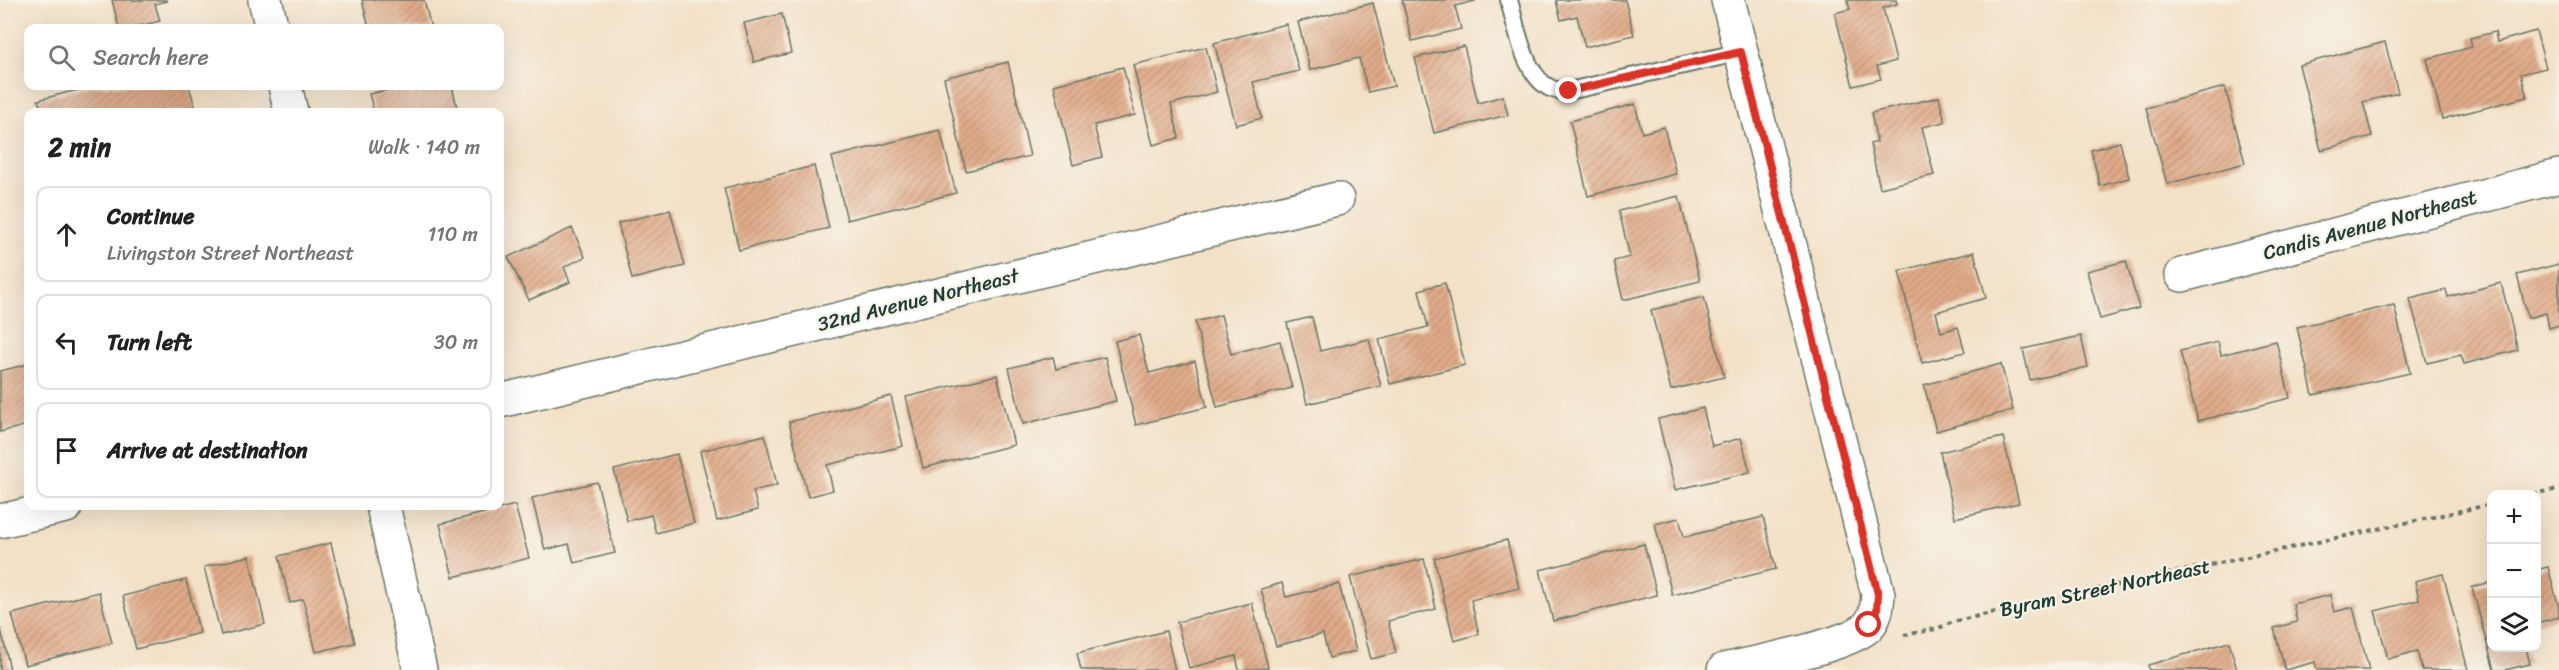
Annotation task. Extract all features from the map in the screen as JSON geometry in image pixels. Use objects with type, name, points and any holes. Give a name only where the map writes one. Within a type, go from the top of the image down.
[{"type":"street","points":[[265,0],[271,24]]},
{"type":"street","points":[[1724,670],[1827,658],[1869,625],[1877,611],[1878,594],[1728,0]]},
{"type":"street","points":[[286,90],[290,108]]},
{"type":"street","name":"Candis Avenue Northeast","points":[[2182,274],[2559,176]]},
{"type":"street","name":"32nd Avenue Northeast","points":[[504,400],[1337,199]]},
{"type":"street","points":[[0,521],[48,510]]},
{"type":"street","points":[[384,510],[420,670]]},
{"type":"lane","points":[[1509,0],[1522,48],[1533,72],[1550,89],[1569,91],[1741,52]]},
{"type":"path","points":[[2541,493],[2559,489]]},
{"type":"path","name":"Byram Street Northeast","points":[[1869,625],[1891,633],[1908,635],[1936,629],[1956,621],[2133,580],[2487,505]]},
{"type":"building","points":[[112,0],[167,1],[155,4],[160,21],[148,24],[118,24]]},
{"type":"building","points":[[362,0],[424,0],[430,24],[368,24]]},
{"type":"building","points":[[1402,0],[1475,1],[1455,6],[1461,29],[1412,41]]},
{"type":"building","points":[[1556,0],[1625,0],[1634,35],[1585,47],[1577,16],[1561,20]]},
{"type":"building","points":[[1847,0],[1896,0],[1897,4],[1883,8],[1896,61],[1877,66],[1881,79],[1853,86],[1835,13],[1850,9]]},
{"type":"building","points":[[1373,3],[1394,86],[1368,92],[1359,58],[1310,70],[1298,22]]},
{"type":"building","points":[[782,14],[791,53],[754,62],[744,23]]},
{"type":"building","points":[[1286,24],[1299,71],[1253,82],[1262,118],[1236,125],[1214,43]]},
{"type":"building","points":[[2536,31],[2546,68],[2521,74],[2527,97],[2442,119],[2427,59],[2472,47],[2470,38],[2495,32],[2497,42]]},
{"type":"building","points":[[2385,42],[2398,93],[2363,102],[2372,136],[2321,150],[2299,65]]},
{"type":"building","points":[[1464,46],[1478,103],[1503,96],[1508,115],[1434,133],[1415,58]]},
{"type":"building","points":[[1206,47],[1217,92],[1171,104],[1179,138],[1153,145],[1133,65]]},
{"type":"building","points":[[1008,62],[1030,156],[966,171],[944,78]]},
{"type":"building","points":[[1123,67],[1135,115],[1094,125],[1102,157],[1073,165],[1054,85]]},
{"type":"building","points":[[2225,87],[2245,163],[2167,184],[2146,108]]},
{"type":"building","points":[[77,90],[190,90],[195,108],[41,108],[38,100]]},
{"type":"building","points":[[386,90],[453,90],[457,108],[373,108],[369,94]]},
{"type":"building","points":[[1939,97],[1945,122],[1922,127],[1934,175],[1880,188],[1870,144],[1877,142],[1871,113]]},
{"type":"building","points":[[1635,104],[1642,133],[1664,127],[1676,174],[1588,196],[1570,121]]},
{"type":"building","points":[[940,130],[956,193],[847,220],[832,157]]},
{"type":"building","points":[[2120,142],[2129,178],[2100,186],[2091,150]]},
{"type":"building","points":[[814,166],[829,228],[739,250],[724,188]]},
{"type":"building","points":[[1679,196],[1700,281],[1623,300],[1614,261],[1630,257],[1619,211]]},
{"type":"building","points":[[670,210],[685,266],[632,279],[618,223]]},
{"type":"building","points":[[572,228],[585,257],[564,267],[570,282],[529,300],[508,257]]},
{"type":"building","points":[[1974,252],[1986,298],[1936,312],[1941,332],[1958,327],[1965,352],[1922,363],[1899,271]]},
{"type":"building","points":[[2126,261],[2139,308],[2100,319],[2087,271]]},
{"type":"building","points":[[2559,264],[2559,325],[2549,328],[2546,313],[2528,318],[2517,275]]},
{"type":"building","points":[[1445,283],[1465,365],[1390,384],[1379,339],[1428,327],[1419,290]]},
{"type":"building","points":[[2501,283],[2518,350],[2464,364],[2461,355],[2427,363],[2410,299],[2446,290],[2448,297]]},
{"type":"building","points":[[1704,297],[1724,377],[1671,390],[1651,310]]},
{"type":"building","points":[[2394,305],[2410,373],[2313,395],[2297,327]]},
{"type":"building","points":[[1221,315],[1231,354],[1280,341],[1292,388],[1217,407],[1195,322]]},
{"type":"building","points":[[1312,317],[1320,351],[1369,339],[1381,386],[1307,404],[1287,323]]},
{"type":"building","points":[[1139,335],[1149,373],[1195,361],[1207,407],[1136,425],[1115,341]]},
{"type":"building","points":[[2081,336],[2088,367],[2030,380],[2023,349]]},
{"type":"building","points":[[2276,341],[2290,398],[2198,421],[2180,351],[2218,342],[2221,355]]},
{"type":"building","points":[[1053,357],[1056,369],[1105,357],[1116,401],[1023,424],[1009,368]]},
{"type":"building","points":[[2001,364],[2013,410],[1936,431],[1924,385]]},
{"type":"building","points":[[24,365],[24,426],[0,432],[0,371]]},
{"type":"building","points":[[997,375],[1014,445],[923,468],[906,397]]},
{"type":"building","points":[[891,396],[903,446],[827,465],[833,490],[808,497],[789,422]]},
{"type":"building","points":[[1703,408],[1712,446],[1741,438],[1750,472],[1675,490],[1658,419]]},
{"type":"building","points":[[765,435],[777,485],[753,491],[758,510],[717,521],[700,451]]},
{"type":"building","points":[[2003,437],[2019,503],[1955,518],[1940,452]]},
{"type":"building","points":[[677,454],[694,523],[656,533],[651,515],[627,521],[614,470]]},
{"type":"building","points":[[597,482],[615,553],[574,563],[569,544],[545,550],[532,498]]},
{"type":"building","points":[[515,505],[529,558],[453,577],[440,524],[495,510],[504,510],[504,508]]},
{"type":"building","points":[[1763,517],[1776,569],[1672,595],[1655,524],[1679,518],[1684,537]]},
{"type":"building","points":[[1507,540],[1519,588],[1471,600],[1479,634],[1454,641],[1434,558]]},
{"type":"building","points":[[331,543],[355,643],[316,652],[303,599],[290,603],[279,556]]},
{"type":"building","points":[[1644,544],[1657,595],[1553,621],[1540,570]]},
{"type":"building","points":[[249,556],[265,624],[221,635],[204,567]]},
{"type":"building","points":[[1424,559],[1436,609],[1388,621],[1396,653],[1371,659],[1350,577]]},
{"type":"building","points":[[2548,567],[2559,608],[2559,617],[2541,622],[2541,598],[2541,569]]},
{"type":"building","points":[[2443,574],[2468,670],[2422,670],[2417,651],[2388,659],[2375,611],[2419,600],[2415,581]]},
{"type":"building","points":[[186,580],[200,633],[136,649],[123,596]]},
{"type":"building","points":[[1282,583],[1286,597],[1339,584],[1356,651],[1329,658],[1323,634],[1276,646],[1261,589]]},
{"type":"building","points":[[2487,583],[2487,644],[2472,587]]},
{"type":"building","points":[[99,592],[112,643],[25,665],[12,614]]},
{"type":"building","points":[[2330,595],[2334,612],[2353,607],[2369,670],[2317,670],[2315,662],[2285,670],[2274,628],[2297,622],[2293,604]]},
{"type":"building","points":[[1252,603],[1268,668],[1239,670],[1236,656],[1189,668],[1177,622]]},
{"type":"building","points":[[1,629],[10,670],[0,670]]},
{"type":"building","points":[[1166,631],[1175,670],[1081,670],[1077,653]]},
{"type":"building","points":[[2229,642],[2237,670],[2149,670],[2148,665]]},
{"type":"building","points":[[2489,652],[2527,652],[2530,664],[2505,670],[2494,670]]},
{"type":"route","points":[[1569,91],[1741,52],[1878,594],[1877,611],[1869,625]]}]
